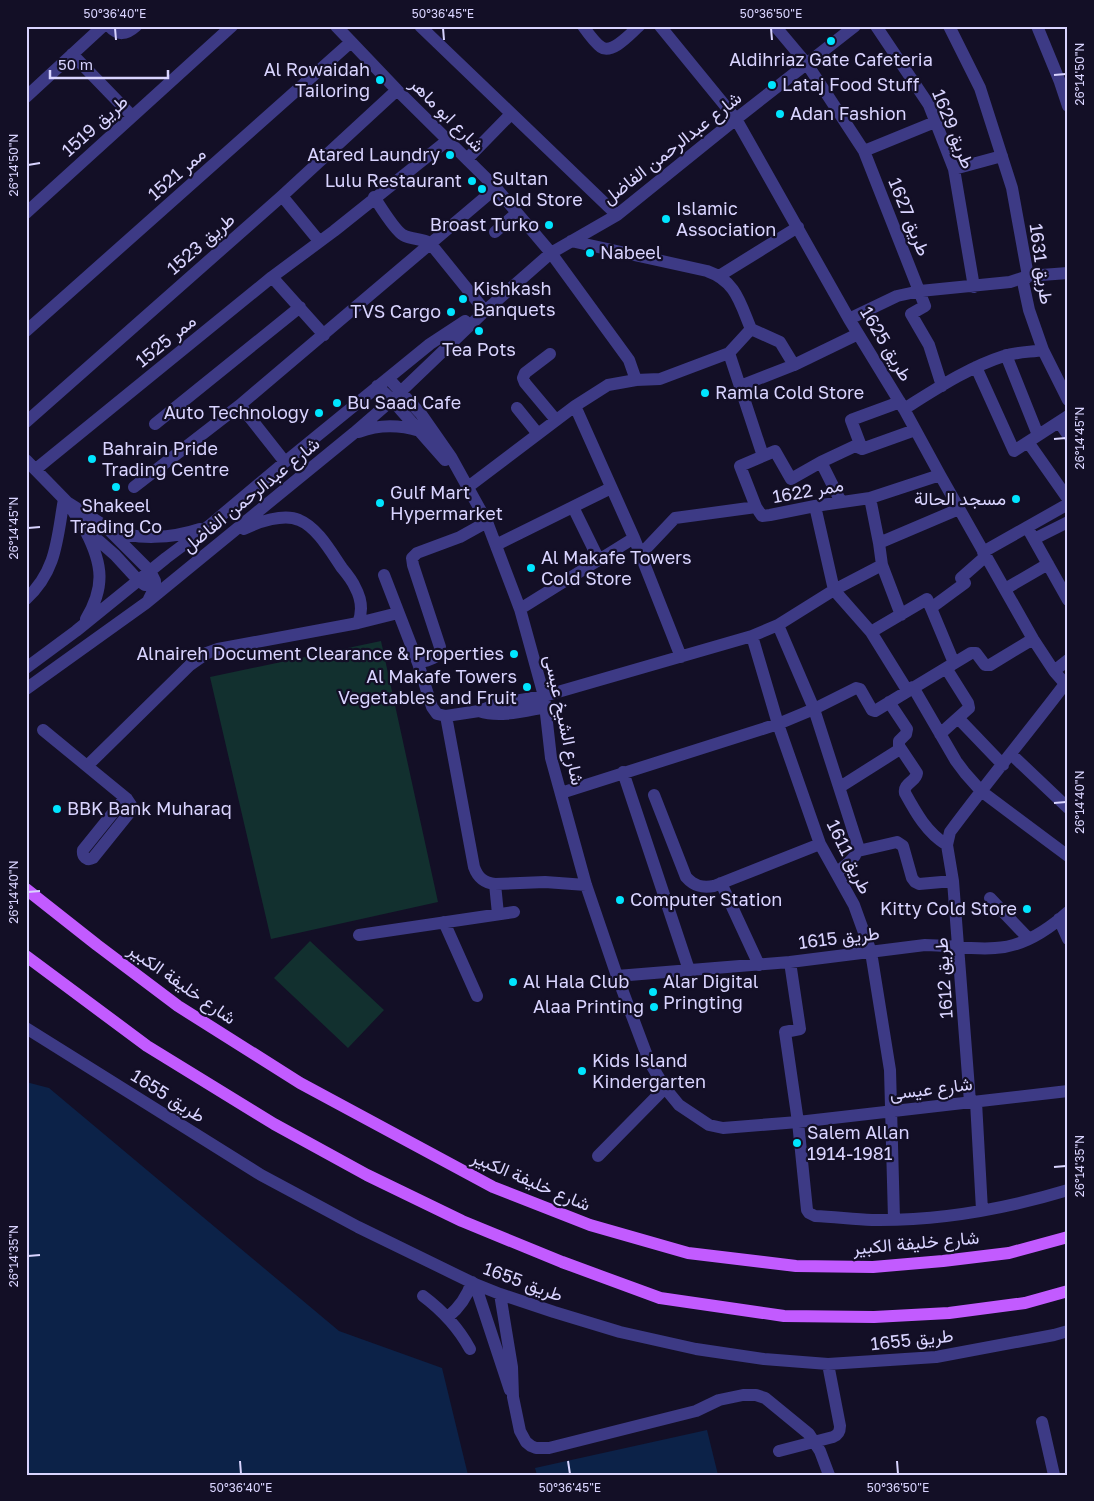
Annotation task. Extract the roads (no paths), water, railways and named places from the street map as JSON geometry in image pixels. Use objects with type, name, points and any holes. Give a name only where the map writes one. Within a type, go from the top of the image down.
[{"type":"main road","name":"شارع خليفة الكبير","points":[[26,889],[178,1006],[300,1083],[493,1187],[590,1225],[688,1253],[806,1266],[873,1267],[943,1261],[1009,1253],[1068,1238]]},
{"type":"main road","points":[[26,956],[147,1046],[274,1124],[367,1174],[462,1221],[562,1262],[660,1298],[784,1316],[874,1317],[949,1313],[1025,1303],[1068,1291]]},
{"type":"street","points":[[26,97],[103,26]]},
{"type":"street","points":[[109,26],[114,32],[119,33],[130,31],[136,26]]},
{"type":"street","name":"طريق 1519","points":[[26,213],[232,26]]},
{"type":"street","points":[[420,26],[617,215]]},
{"type":"street","points":[[583,26],[602,48],[607,50],[614,48],[639,26]]},
{"type":"street","name":"طريق 1625","points":[[660,26],[736,119],[849,319],[916,430],[940,476],[1033,639],[1066,686]]},
{"type":"street","name":"طريق 1627","points":[[775,26],[807,64],[864,151],[920,292]]},
{"type":"street","name":"شارع عبدالرحمن الفاضل","points":[[26,689],[146,603],[354,433],[396,396],[484,311],[551,253],[617,215],[855,26]]},
{"type":"street","name":"طريق 1629","points":[[876,26],[929,105],[954,170],[974,287]]},
{"type":"street","points":[[1037,26],[1068,106]]},
{"type":"street","name":"شارع ابو ماهر","points":[[337,27],[496,188],[551,253]]},
{"type":"street","name":"طريق 1631","points":[[951,27],[980,88],[1012,188],[1028,276],[1023,282],[1029,310],[1043,350],[1068,400]]},
{"type":"street","name":"ممر 1521","points":[[26,331],[351,42]]},
{"type":"street","points":[[72,54],[132,116]]},
{"type":"street","name":"طريق 1523","points":[[26,422],[282,196],[398,90]]},
{"type":"street","points":[[467,159],[511,114]]},
{"type":"street","points":[[864,151],[935,122]]},
{"type":"street","name":"ممر 1525","points":[[36,469],[272,276],[448,140]]},
{"type":"street","points":[[954,170],[1002,156]]},
{"type":"street","points":[[134,487],[240,405],[496,188]]},
{"type":"street","points":[[282,196],[319,241]]},
{"type":"street","points":[[374,197],[400,233],[410,238],[422,239],[430,243],[484,311]]},
{"type":"street","points":[[495,232],[517,213]]},
{"type":"street","points":[[718,276],[798,227]]},
{"type":"street","points":[[571,242],[707,271],[718,276],[734,290],[751,329],[780,342],[794,364]]},
{"type":"street","points":[[551,253],[629,360],[636,380]]},
{"type":"street","points":[[849,319],[897,296],[1010,282],[1028,276],[1068,273]]},
{"type":"street","points":[[272,276],[324,335]]},
{"type":"street","points":[[920,292],[925,306],[912,314],[928,345],[942,386]]},
{"type":"street","points":[[155,424],[300,307]]},
{"type":"street","name":"شارع عبدالرحمن الفاضل","points":[[26,668],[210,526],[285,462],[430,344],[464,321],[484,311]]},
{"type":"street","points":[[465,481],[538,434],[575,406],[608,385],[636,380],[660,379],[729,353],[751,329]]},
{"type":"street","points":[[740,386],[794,364],[858,334]]},
{"type":"street","points":[[862,449],[851,420],[902,406],[976,368],[1006,355],[1043,350]]},
{"type":"street","points":[[729,353],[763,456]]},
{"type":"street","points":[[550,354],[524,374],[523,378],[525,383],[556,420]]},
{"type":"street","points":[[1006,355],[1033,438],[1068,499]]},
{"type":"street","points":[[976,368],[1014,451],[1063,419],[1068,435]]},
{"type":"street","name":"شارع الشيخ عيسى","points":[[388,378],[396,396],[420,431],[465,481]]},
{"type":"street","name":"شارع الشيخ عيسى","points":[[377,386],[396,396],[434,431],[452,457],[487,522],[520,609],[545,702],[551,758],[560,793],[586,885],[617,976]]},
{"type":"street","points":[[240,405],[285,462]]},
{"type":"street","points":[[575,406],[634,538],[682,657]]},
{"type":"street","points":[[517,408],[538,434]]},
{"type":"street","points":[[354,433],[387,426],[398,426],[420,431]]},
{"type":"street","points":[[756,506],[740,466],[776,451],[791,479],[855,446],[862,449],[916,430]]},
{"type":"street","points":[[26,460],[66,500],[104,526],[120,534],[154,536],[188,533],[210,526]]},
{"type":"street","points":[[821,462],[841,502]]},
{"type":"street","name":"ممر 1622","points":[[640,555],[675,518],[756,506],[762,516],[870,498],[940,476]]},
{"type":"street","points":[[496,545],[611,488]]},
{"type":"street","points":[[870,498],[882,565],[901,615]]},
{"type":"street","points":[[66,500],[82,526],[96,557],[100,574],[99,589],[94,604],[87,619],[76,631]]},
{"type":"street","points":[[26,599],[42,582],[52,563],[66,500]]},
{"type":"street","points":[[931,608],[965,583],[961,578],[985,554],[1027,526],[1068,504]]},
{"type":"street","points":[[815,506],[834,590],[871,632],[965,773],[980,791],[1068,856]]},
{"type":"street","points":[[573,507],[599,560]]},
{"type":"street","points":[[879,543],[960,509]]},
{"type":"street","points":[[226,538],[258,522],[290,518],[299,520],[307,525],[322,539],[355,586],[361,609],[358,623]]},
{"type":"street","points":[[418,663],[436,657],[440,653],[440,647],[412,565],[412,558],[417,553],[460,537],[487,522]]},
{"type":"street","points":[[1034,539],[1068,522]]},
{"type":"street","points":[[82,526],[146,586],[155,587],[169,584]]},
{"type":"street","points":[[104,526],[150,571],[155,581],[155,587],[146,603]]},
{"type":"street","points":[[1027,526],[1068,600]]},
{"type":"street","points":[[520,609],[634,538]]},
{"type":"street","points":[[1005,588],[1048,564]]},
{"type":"street","points":[[384,575],[418,663],[434,711],[437,714],[446,716],[479,710],[497,704],[545,702],[752,636],[778,625],[834,590],[882,565]]},
{"type":"street","points":[[871,632],[927,599],[950,665],[969,705],[968,710],[940,734]]},
{"type":"street","points":[[87,766],[190,665],[208,653],[218,649],[358,623],[398,613]]},
{"type":"street","points":[[778,625],[814,709],[858,846],[856,856],[836,873]]},
{"type":"street","name":"طريق 1611","points":[[752,636],[778,724],[820,844],[854,905],[871,952],[890,1070],[894,1219]]},
{"type":"street","points":[[560,793],[778,724],[858,688],[873,711],[974,652],[985,665],[990,665],[1033,639]]},
{"type":"street","points":[[1054,671],[1068,660]]},
{"type":"street","points":[[889,702],[907,729],[906,734],[899,741],[900,749],[917,775],[906,786],[905,793],[931,833],[947,845],[950,832],[980,791],[1066,686]]},
{"type":"street","points":[[446,716],[474,867],[481,880],[495,884],[545,882],[586,885]]},
{"type":"street","points":[[958,718],[1003,764]]},
{"type":"street","points":[[43,730],[125,798],[131,806],[130,812],[93,858],[85,858],[83,850],[125,798]]},
{"type":"street","points":[[840,787],[900,749]]},
{"type":"street","points":[[1011,754],[1068,808]]},
{"type":"street","points":[[622,772],[689,970]]},
{"type":"street","points":[[654,795],[686,877],[690,882],[702,887],[714,886],[820,844]]},
{"type":"street","points":[[858,851],[897,842],[903,846],[912,878],[915,882],[920,884],[954,881]]},
{"type":"street","name":"طريق 1612","points":[[947,845],[954,881],[982,1210]]},
{"type":"street","points":[[721,883],[759,965]]},
{"type":"street","points":[[495,884],[498,914]]},
{"type":"street","points":[[990,898],[1028,938]]},
{"type":"street","points":[[359,935],[514,912]]},
{"type":"street","name":"طريق 1615","points":[[617,976],[790,962],[925,945],[996,948],[1009,946],[1028,938],[1064,916],[1068,939]]},
{"type":"street","points":[[444,922],[477,996]]},
{"type":"street","points":[[790,962],[800,1029],[785,1032],[798,1122],[807,1210],[809,1213],[815,1216],[873,1220],[931,1217],[1015,1204],[1068,1190]]},
{"type":"street","name":"شارع عيسى","points":[[617,976],[649,1061],[665,1088],[679,1105],[709,1125],[723,1128],[798,1122],[1068,1091]]},
{"type":"street","name":"طريق 1655","points":[[26,1028],[262,1175],[358,1228],[500,1294],[620,1332],[696,1349],[764,1359],[828,1364],[936,1357],[1068,1331]]},
{"type":"street","points":[[598,1156],[665,1088]]},
{"type":"street","points":[[448,1317],[466,1298],[474,1283]]},
{"type":"street","points":[[474,1283],[513,1396],[522,1437],[536,1448],[549,1448],[656,1422],[696,1411],[719,1400],[749,1395],[765,1398],[800,1426],[815,1442],[829,1475]]},
{"type":"street","points":[[500,1294],[512,1367],[513,1396]]},
{"type":"street","points":[[423,1296],[448,1317],[464,1337],[470,1349]]},
{"type":"street","points":[[779,1451],[836,1436],[840,1430],[828,1364]]},
{"type":"street","points":[[1042,1422],[1054,1475]]},
{"type":"water","points":[[26,1082],[49,1088],[339,1331],[442,1368],[468,1475],[26,1475]]},
{"type":"water","points":[[707,1430],[718,1475],[537,1475],[535,1468]]},
{"type":"place","name":"Aldihriaz Gate Cafeteria","points":[[831,41]]},
{"type":"place","name":"Al Rowaidah Tailoring","points":[[380,80]]},
{"type":"place","name":"Lataj Food Stuff","points":[[772,85]]},
{"type":"place","name":"Adan Fashion","points":[[780,114]]},
{"type":"place","name":"Atared Laundry","points":[[450,155]]},
{"type":"place","name":"Lulu Restaurant","points":[[472,181]]},
{"type":"place","name":"Sultan Cold Store","points":[[482,189]]},
{"type":"place","name":"Islamic Association","points":[[666,219]]},
{"type":"place","name":"Broast Turko","points":[[549,225]]},
{"type":"place","name":"Nabeel","points":[[590,253]]},
{"type":"place","name":"Kishkash Banquets","points":[[463,299]]},
{"type":"place","name":"TVS Cargo","points":[[451,312]]},
{"type":"place","name":"Tea Pots","points":[[479,331]]},
{"type":"place","name":"Ramla Cold Store","points":[[705,393]]},
{"type":"place","name":"Bu Saad Cafe","points":[[337,403]]},
{"type":"place","name":"Auto Technology","points":[[319,413]]},
{"type":"place","name":"Bahrain Pride Trading Centre","points":[[92,459]]},
{"type":"place","name":"Shakeel Trading Co","points":[[116,487]]},
{"type":"place","name":"مسجد الحالة","points":[[1016,499]]},
{"type":"place","name":"Gulf Mart Hypermarket","points":[[380,503]]},
{"type":"place","name":"Al Makafe Towers Cold Store","points":[[531,568]]},
{"type":"place","name":"Alnaireh Document Clearance & Properties","points":[[514,654]]},
{"type":"place","name":"Al Makafe Towers Vegetables and Fruit","points":[[527,687]]},
{"type":"place","name":"BBK Bank Muharaq","points":[[57,809]]},
{"type":"place","name":"Computer Station","points":[[620,900]]},
{"type":"place","name":"Kitty Cold Store","points":[[1027,909]]},
{"type":"place","name":"Al Hala Club","points":[[513,982]]},
{"type":"place","name":"Alar Digital Pringting","points":[[653,992]]},
{"type":"place","name":"Alaa Printing","points":[[654,1007]]},
{"type":"place","name":"Kids Island Kindergarten","points":[[582,1071]]},
{"type":"place","name":"Salem Allan 1914-1981","points":[[797,1143]]}]
